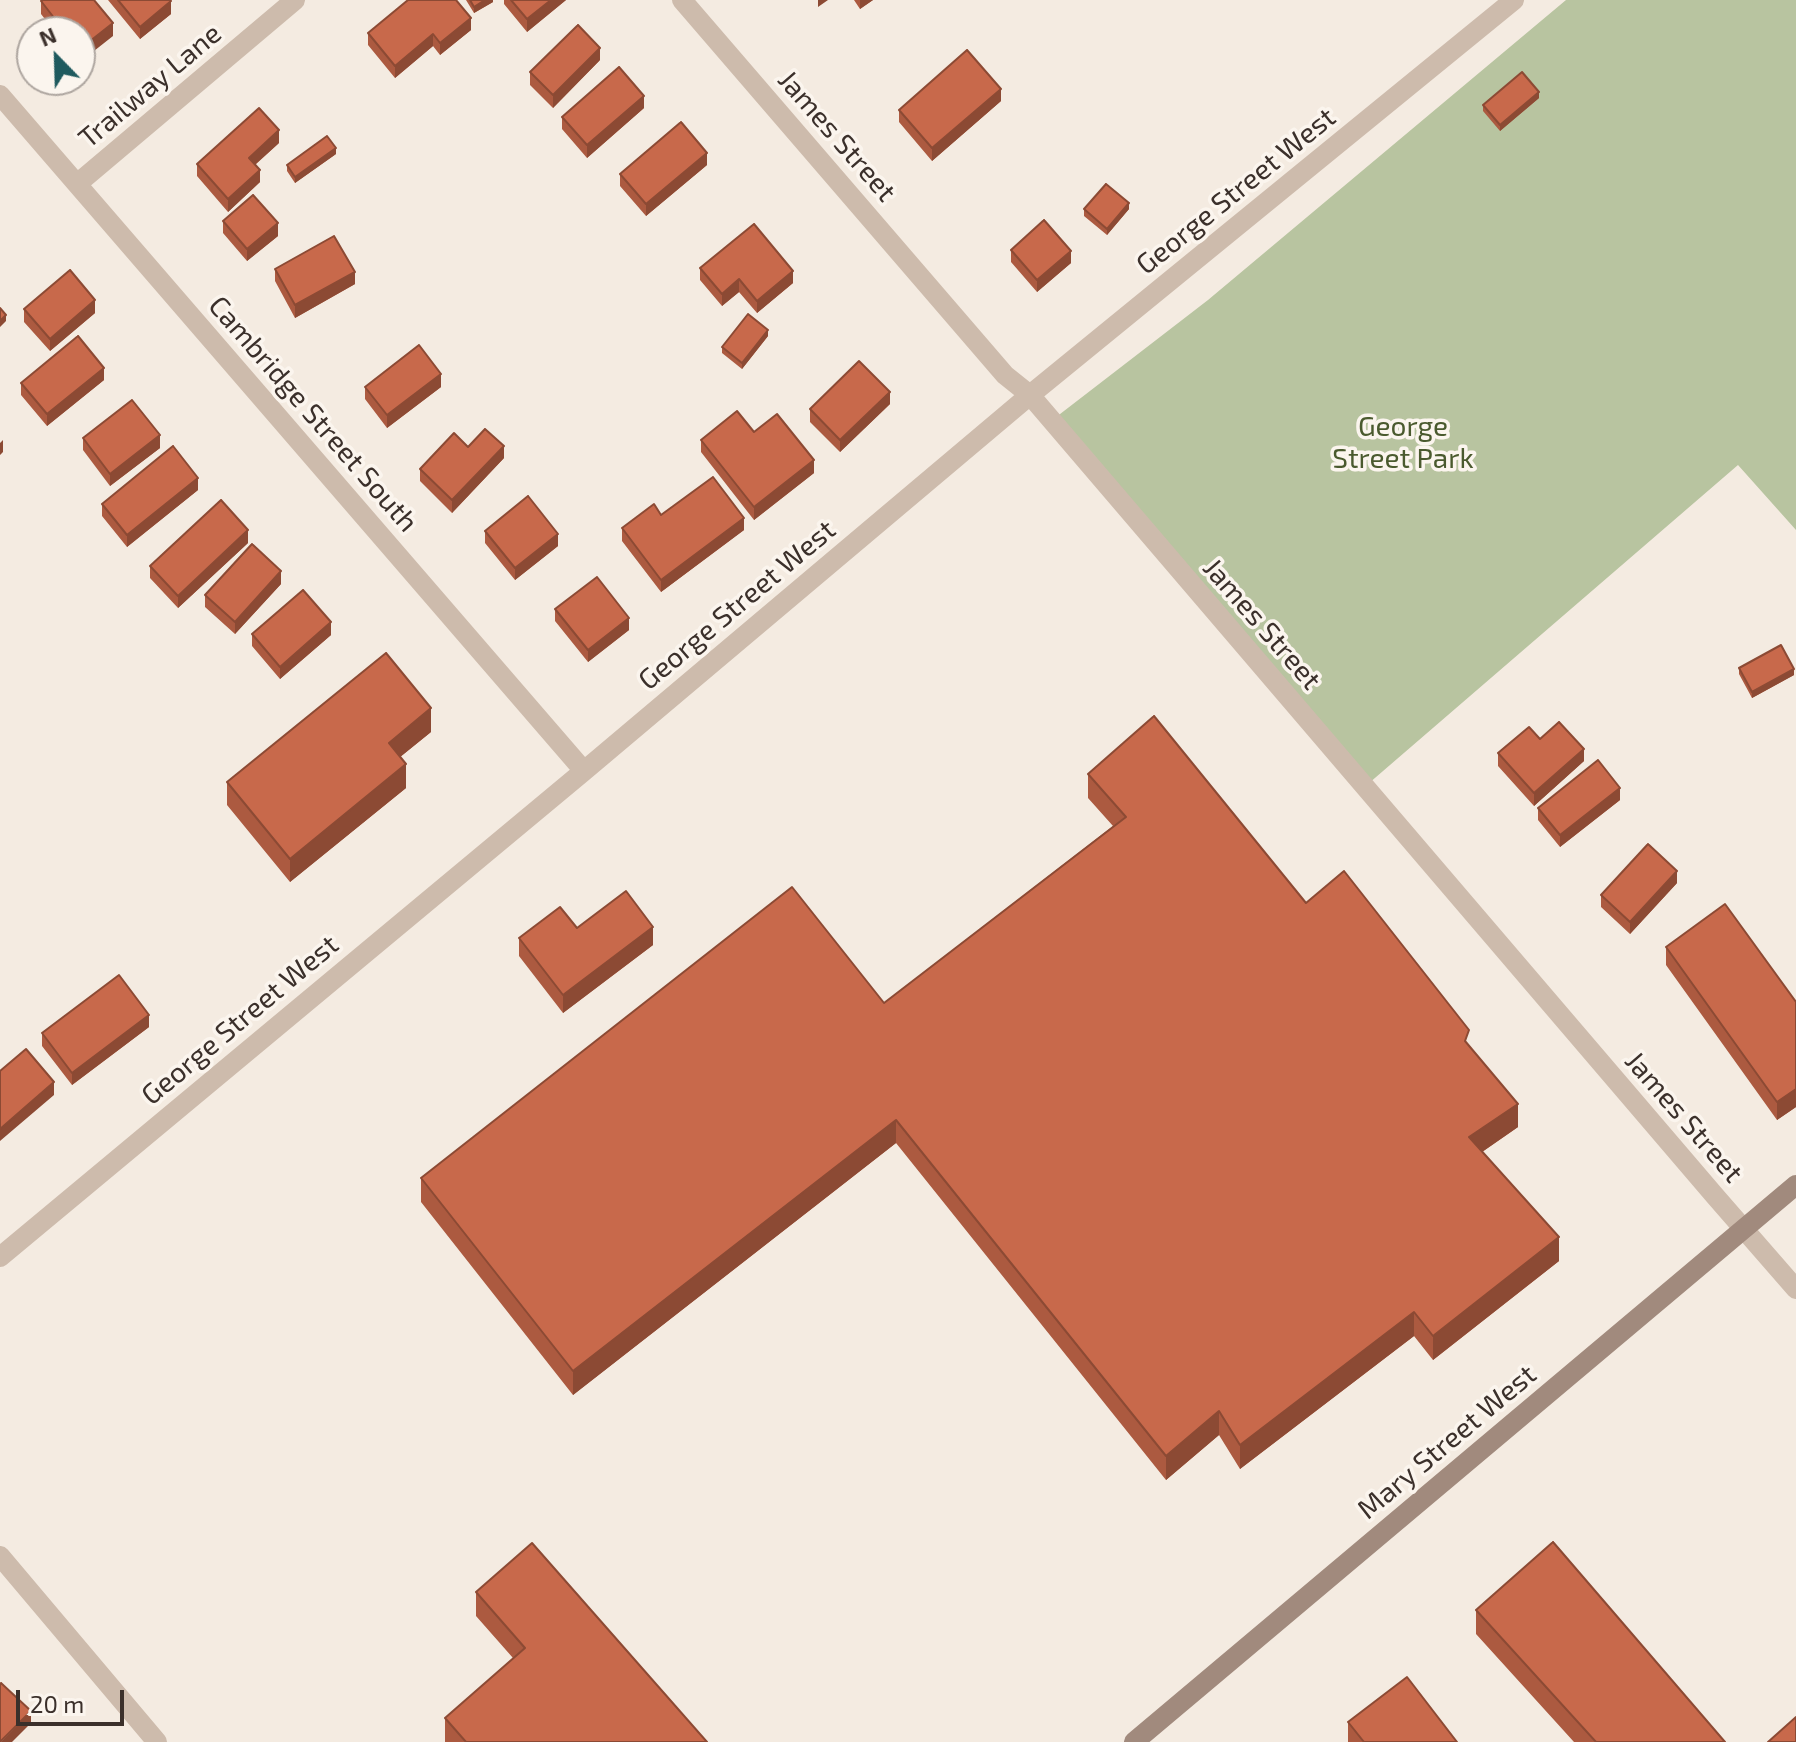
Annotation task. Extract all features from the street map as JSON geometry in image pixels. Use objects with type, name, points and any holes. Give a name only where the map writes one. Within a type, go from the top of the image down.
[{"type":"street","name":"Trailway Lane","points":[[77,184],[295,0]]},
{"type":"street","name":"James Street","points":[[682,0],[1005,375],[1030,395],[1796,1289]]},
{"type":"street","name":"George Street West","points":[[0,1257],[1030,395],[1514,0]]},
{"type":"street","name":"Cambridge Street South","points":[[0,95],[584,771]]},
{"type":"street","name":"Mary Street West","points":[[1134,1742],[1796,1185]]},
{"type":"street","points":[[0,1556],[157,1742]]},
{"type":"green space","name":"George Street Park","points":[[1566,0],[1796,0],[1796,530],[1738,465],[1361,790],[1051,421],[1208,300]]},
{"type":"building","points":[[94,0],[113,23],[96,36],[96,16],[53,16],[41,1]]},
{"type":"building","points":[[118,0],[170,0],[171,1],[140,27]]},
{"type":"building","points":[[408,0],[456,0],[471,18],[440,43],[433,34],[395,66],[368,33]]},
{"type":"building","points":[[470,0],[485,0],[474,7]]},
{"type":"building","points":[[511,0],[551,0],[527,19]]},
{"type":"building","points":[[578,25],[600,48],[553,95],[530,72]]},
{"type":"building","points":[[967,50],[1001,89],[932,148],[899,110]]},
{"type":"building","points":[[619,67],[644,96],[587,145],[562,117]]},
{"type":"building","points":[[1522,72],[1539,92],[1500,125],[1483,105]]},
{"type":"building","points":[[259,108],[279,130],[249,158],[260,170],[228,199],[197,164]]},
{"type":"building","points":[[681,122],[707,153],[646,204],[620,174]]},
{"type":"building","points":[[327,136],[336,148],[295,177],[287,165]]},
{"type":"building","points":[[1106,184],[1129,203],[1107,229],[1084,209]]},
{"type":"building","points":[[253,195],[278,223],[247,249],[223,221]]},
{"type":"building","points":[[1044,220],[1071,251],[1037,280],[1011,250]]},
{"type":"building","points":[[754,224],[793,271],[757,301],[739,279],[722,294],[700,268]]},
{"type":"building","points":[[334,236],[355,272],[295,305],[275,269]]},
{"type":"building","points":[[70,270],[95,300],[50,339],[24,309]]},
{"type":"building","points":[[748,314],[768,330],[742,363],[722,347]]},
{"type":"building","points":[[78,336],[104,368],[47,414],[21,383]]},
{"type":"building","points":[[419,345],[441,374],[387,415],[365,387]]},
{"type":"building","points":[[859,361],[890,392],[840,440],[810,409]]},
{"type":"building","points":[[132,400],[160,435],[110,474],[83,438]]},
{"type":"building","points":[[737,411],[754,432],[777,414],[814,460],[754,507],[701,440]]},
{"type":"building","points":[[485,429],[504,446],[452,500],[420,469],[454,433],[468,447]]},
{"type":"building","points":[[173,446],[198,478],[127,535],[102,504]]},
{"type":"building","points":[[713,477],[744,518],[661,580],[622,528],[654,504],[661,515]]},
{"type":"building","points":[[528,496],[558,534],[515,568],[485,531]]},
{"type":"building","points":[[221,500],[248,530],[178,596],[150,566]]},
{"type":"building","points":[[252,544],[281,571],[235,622],[205,595]]},
{"type":"building","points":[[597,577],[629,618],[588,650],[555,609]]},
{"type":"building","points":[[303,590],[331,622],[280,667],[252,634]]},
{"type":"building","points":[[1781,645],[1794,669],[1752,692],[1739,668]]},
{"type":"building","points":[[386,653],[431,708],[389,743],[406,764],[290,859],[227,782]]},
{"type":"building","points":[[1154,716],[1306,903],[1344,871],[1469,1030],[1465,1041],[1518,1104],[1469,1137],[1559,1237],[1433,1336],[1414,1312],[1240,1445],[1219,1411],[1166,1456],[896,1120],[573,1371],[421,1178],[792,887],[884,1003],[1126,817],[1088,774]]},
{"type":"building","points":[[1559,722],[1584,749],[1534,793],[1498,753],[1529,727],[1540,739]]},
{"type":"building","points":[[1598,760],[1620,788],[1560,835],[1538,808]]},
{"type":"building","points":[[1648,844],[1677,871],[1630,922],[1601,895]]},
{"type":"building","points":[[626,891],[653,927],[563,995],[519,938],[560,907],[577,928]]},
{"type":"building","points":[[1725,904],[1796,1002],[1796,1089],[1777,1102],[1666,947]]},
{"type":"building","points":[[119,975],[149,1015],[72,1073],[42,1033]]},
{"type":"building","points":[[26,1049],[54,1082],[0,1129],[0,1071]]},
{"type":"building","points":[[1553,1542],[1725,1742],[1596,1742],[1476,1610]]},
{"type":"building","points":[[532,1543],[707,1742],[466,1742],[445,1718],[525,1648],[476,1592]]},
{"type":"building","points":[[1407,1677],[1457,1742],[1364,1742],[1348,1722]]},
{"type":"building","points":[[0,1685],[31,1711],[0,1742]]},
{"type":"building","points":[[1796,1717],[1796,1742],[1768,1742]]}]
